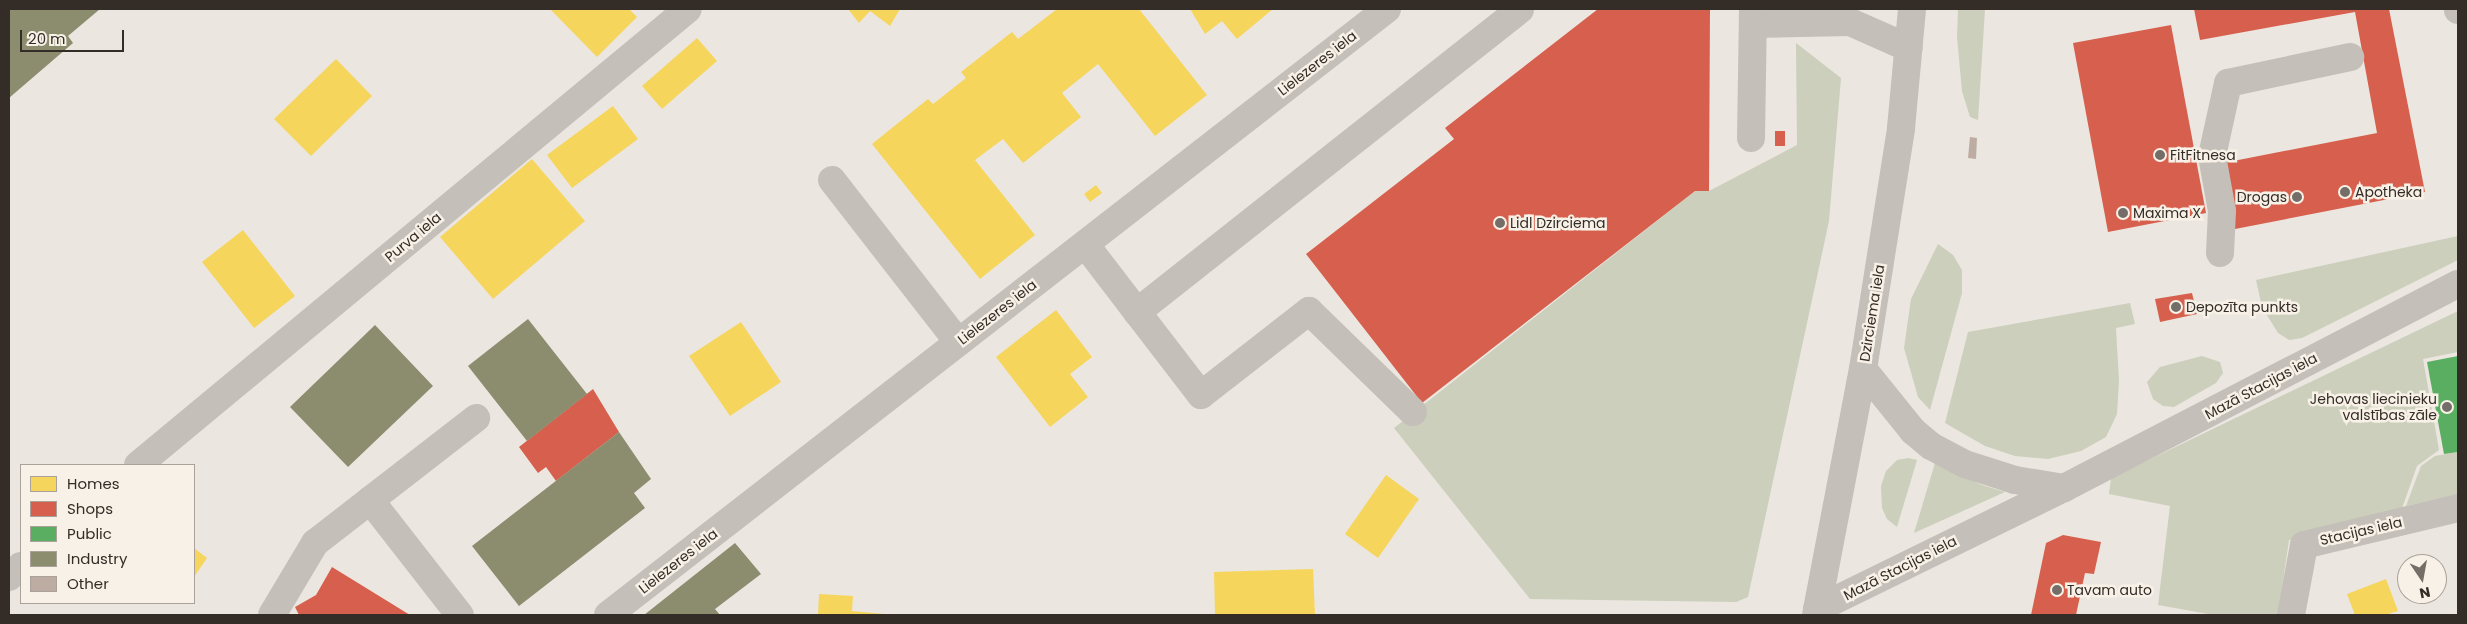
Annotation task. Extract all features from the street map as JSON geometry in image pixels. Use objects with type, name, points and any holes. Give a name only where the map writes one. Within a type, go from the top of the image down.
[{"type":"street","name":"Lielezeres iela","points":[[608,615],[1387,9]]},
{"type":"street","points":[[1137,312],[1520,9]]},
{"type":"street","name":"Dzirciema iela","points":[[1816,612],[1863,369],[1901,128],[1912,9]]},
{"type":"street","name":"Purva iela","points":[[139,464],[671,14]]},
{"type":"street","points":[[1751,138],[1753,16],[1850,22],[1909,48]]},
{"type":"street","points":[[2220,253],[2222,211],[2212,156],[2228,83],[2350,57]]},
{"type":"street","points":[[832,180],[958,342]]},
{"type":"street","points":[[1085,244],[1201,394],[1309,311],[1412,412]]},
{"type":"street","name":"Mazā Stacijas iela","points":[[1816,612],[2064,488],[2458,284]]},
{"type":"street","points":[[1863,369],[1913,432],[1932,446],[1973,467],[2014,480],[2064,488]]},
{"type":"street","points":[[272,615],[314,543],[476,418]]},
{"type":"street","points":[[370,500],[460,615]]},
{"type":"street","name":"Stacijas iela","points":[[2292,615],[2304,544],[2458,508]]},
{"type":"street","points":[[9,577],[20,567]]},
{"type":"green space","points":[[1958,9],[1985,9],[1978,120],[1970,117],[1962,91],[1957,37]]},
{"type":"green space","points":[[1796,43],[1841,78],[1829,221],[1748,597],[1736,602],[1530,599],[1394,428],[1695,191],[1709,191],[1797,145]]},
{"type":"green space","points":[[2458,236],[2458,260],[2302,338],[2289,340],[2278,333],[2262,307],[2256,280]]},
{"type":"green space","points":[[1938,244],[1953,255],[1962,270],[1962,293],[1930,410],[1918,397],[1904,348],[1911,299]]},
{"type":"green space","points":[[2130,303],[2135,324],[2116,328],[2119,381],[2117,414],[2106,437],[2081,451],[2048,459],[2015,456],[1985,446],[1945,423],[1968,332]]},
{"type":"green space","points":[[2458,311],[2458,352],[2423,359],[2439,450],[2417,466],[2400,514],[2317,536],[2289,540],[2278,615],[2214,615],[2158,605],[2170,506],[2109,494],[2111,478]]},
{"type":"green space","points":[[2202,356],[2220,362],[2223,373],[2216,383],[2174,407],[2163,406],[2153,399],[2147,382],[2160,367]]},
{"type":"green space","points":[[2458,452],[2458,494],[2406,506],[2421,466],[2435,456]]},
{"type":"green space","points":[[1908,458],[1917,460],[1897,527],[1887,519],[1882,508],[1881,486],[1886,471],[1897,460]]},
{"type":"green space","points":[[1935,463],[1982,485],[2005,492],[1914,533]]},
{"type":"building: Homes","points":[[550,9],[629,9],[637,17],[597,57]]},
{"type":"building: Homes","points":[[848,9],[900,9],[890,26],[870,11],[859,23]]},
{"type":"building: Homes","points":[[1057,9],[1139,9],[1207,95],[1155,136],[1098,64],[1062,93],[1081,117],[1023,163],[1003,139],[975,160],[1035,235],[980,279],[872,144],[928,99],[933,104],[966,78],[961,72],[1012,32],[1018,39]]},
{"type":"building: Homes","points":[[1190,9],[1273,9],[1237,39],[1222,21],[1205,34]]},
{"type":"building: Homes","points":[[697,38],[717,61],[662,109],[642,86]]},
{"type":"building: Homes","points":[[336,59],[372,96],[311,156],[274,119]]},
{"type":"building: Homes","points":[[613,106],[638,139],[572,188],[547,155]]},
{"type":"building: Homes","points":[[532,159],[585,221],[493,299],[440,237]]},
{"type":"building: Homes","points":[[1096,185],[1102,193],[1090,202],[1084,194]]},
{"type":"building: Homes","points":[[243,230],[295,296],[254,328],[202,262]]},
{"type":"building: Homes","points":[[1056,310],[1092,357],[1070,374],[1088,397],[1050,427],[996,357]]},
{"type":"building: Homes","points":[[741,322],[781,382],[730,416],[689,356]]},
{"type":"building: Homes","points":[[1386,475],[1419,499],[1378,558],[1345,534]]},
{"type":"building: Homes","points":[[195,549],[207,558],[195,576]]},
{"type":"building: Homes","points":[[1313,569],[1315,615],[1215,615],[1214,572]]},
{"type":"building: Homes","points":[[2386,579],[2398,611],[2385,615],[2355,615],[2347,594]]},
{"type":"building: Homes","points":[[819,594],[853,596],[852,611],[895,615],[818,615]]},
{"type":"building: Shops","name":"Lidl Dzirciema","points":[[1598,9],[1710,9],[1709,191],[1695,191],[1422,403],[1306,254],[1454,139],[1445,128]]},
{"type":"building: Shops","points":[[2194,9],[2389,9],[2425,192],[2235,229],[2223,163],[2377,133],[2355,12],[2200,40]]},
{"type":"building: Shops","points":[[2171,25],[2206,213],[2108,232],[2073,43]]},
{"type":"building: Shops","points":[[1775,131],[1785,131],[1785,146],[1775,146]]},
{"type":"building: Shops","name":"Depozīta punkts","points":[[2192,293],[2197,314],[2160,322],[2155,299]]},
{"type":"building: Shops","points":[[593,389],[619,432],[556,481],[546,467],[538,473],[519,447]]},
{"type":"building: Shops","points":[[2063,535],[2101,542],[2094,574],[2085,573],[2076,615],[2031,615],[2046,543]]},
{"type":"building: Shops","points":[[332,567],[410,615],[299,615],[295,607],[316,595]]},
{"type":"building: Public","name":"Jehovas liecinieku valstības zāle","points":[[2458,356],[2458,452],[2444,454],[2427,362]]},
{"type":"building: Industry","points":[[9,9],[100,9],[68,36],[73,43],[9,98]]},
{"type":"building: Industry","points":[[528,319],[587,394],[527,441],[468,366]]},
{"type":"building: Industry","points":[[375,325],[433,386],[348,467],[290,407]]},
{"type":"building: Industry","points":[[619,432],[651,479],[634,493],[645,508],[519,606],[472,546]]},
{"type":"building: Industry","points":[[735,543],[761,574],[715,609],[720,615],[644,615]]},
{"type":"building: Other","points":[[1970,137],[1977,138],[1976,159],[1968,158]]},
{"type":"place","name":"FitFitnesa","points":[[2160,155]]},
{"type":"place","name":"Apotheka","points":[[2345,192]]},
{"type":"place","name":"Drogas","points":[[2297,197]]},
{"type":"place","name":"Maxima X","points":[[2123,213]]},
{"type":"place","name":"Lidl Dzirciema","points":[[1500,223]]},
{"type":"place","name":"Depozīta punkts","points":[[2176,307]]},
{"type":"place","name":"Jehovas liecinieku valstības zāle","points":[[2447,407]]},
{"type":"place","name":"Tavam auto","points":[[2057,590]]}]
